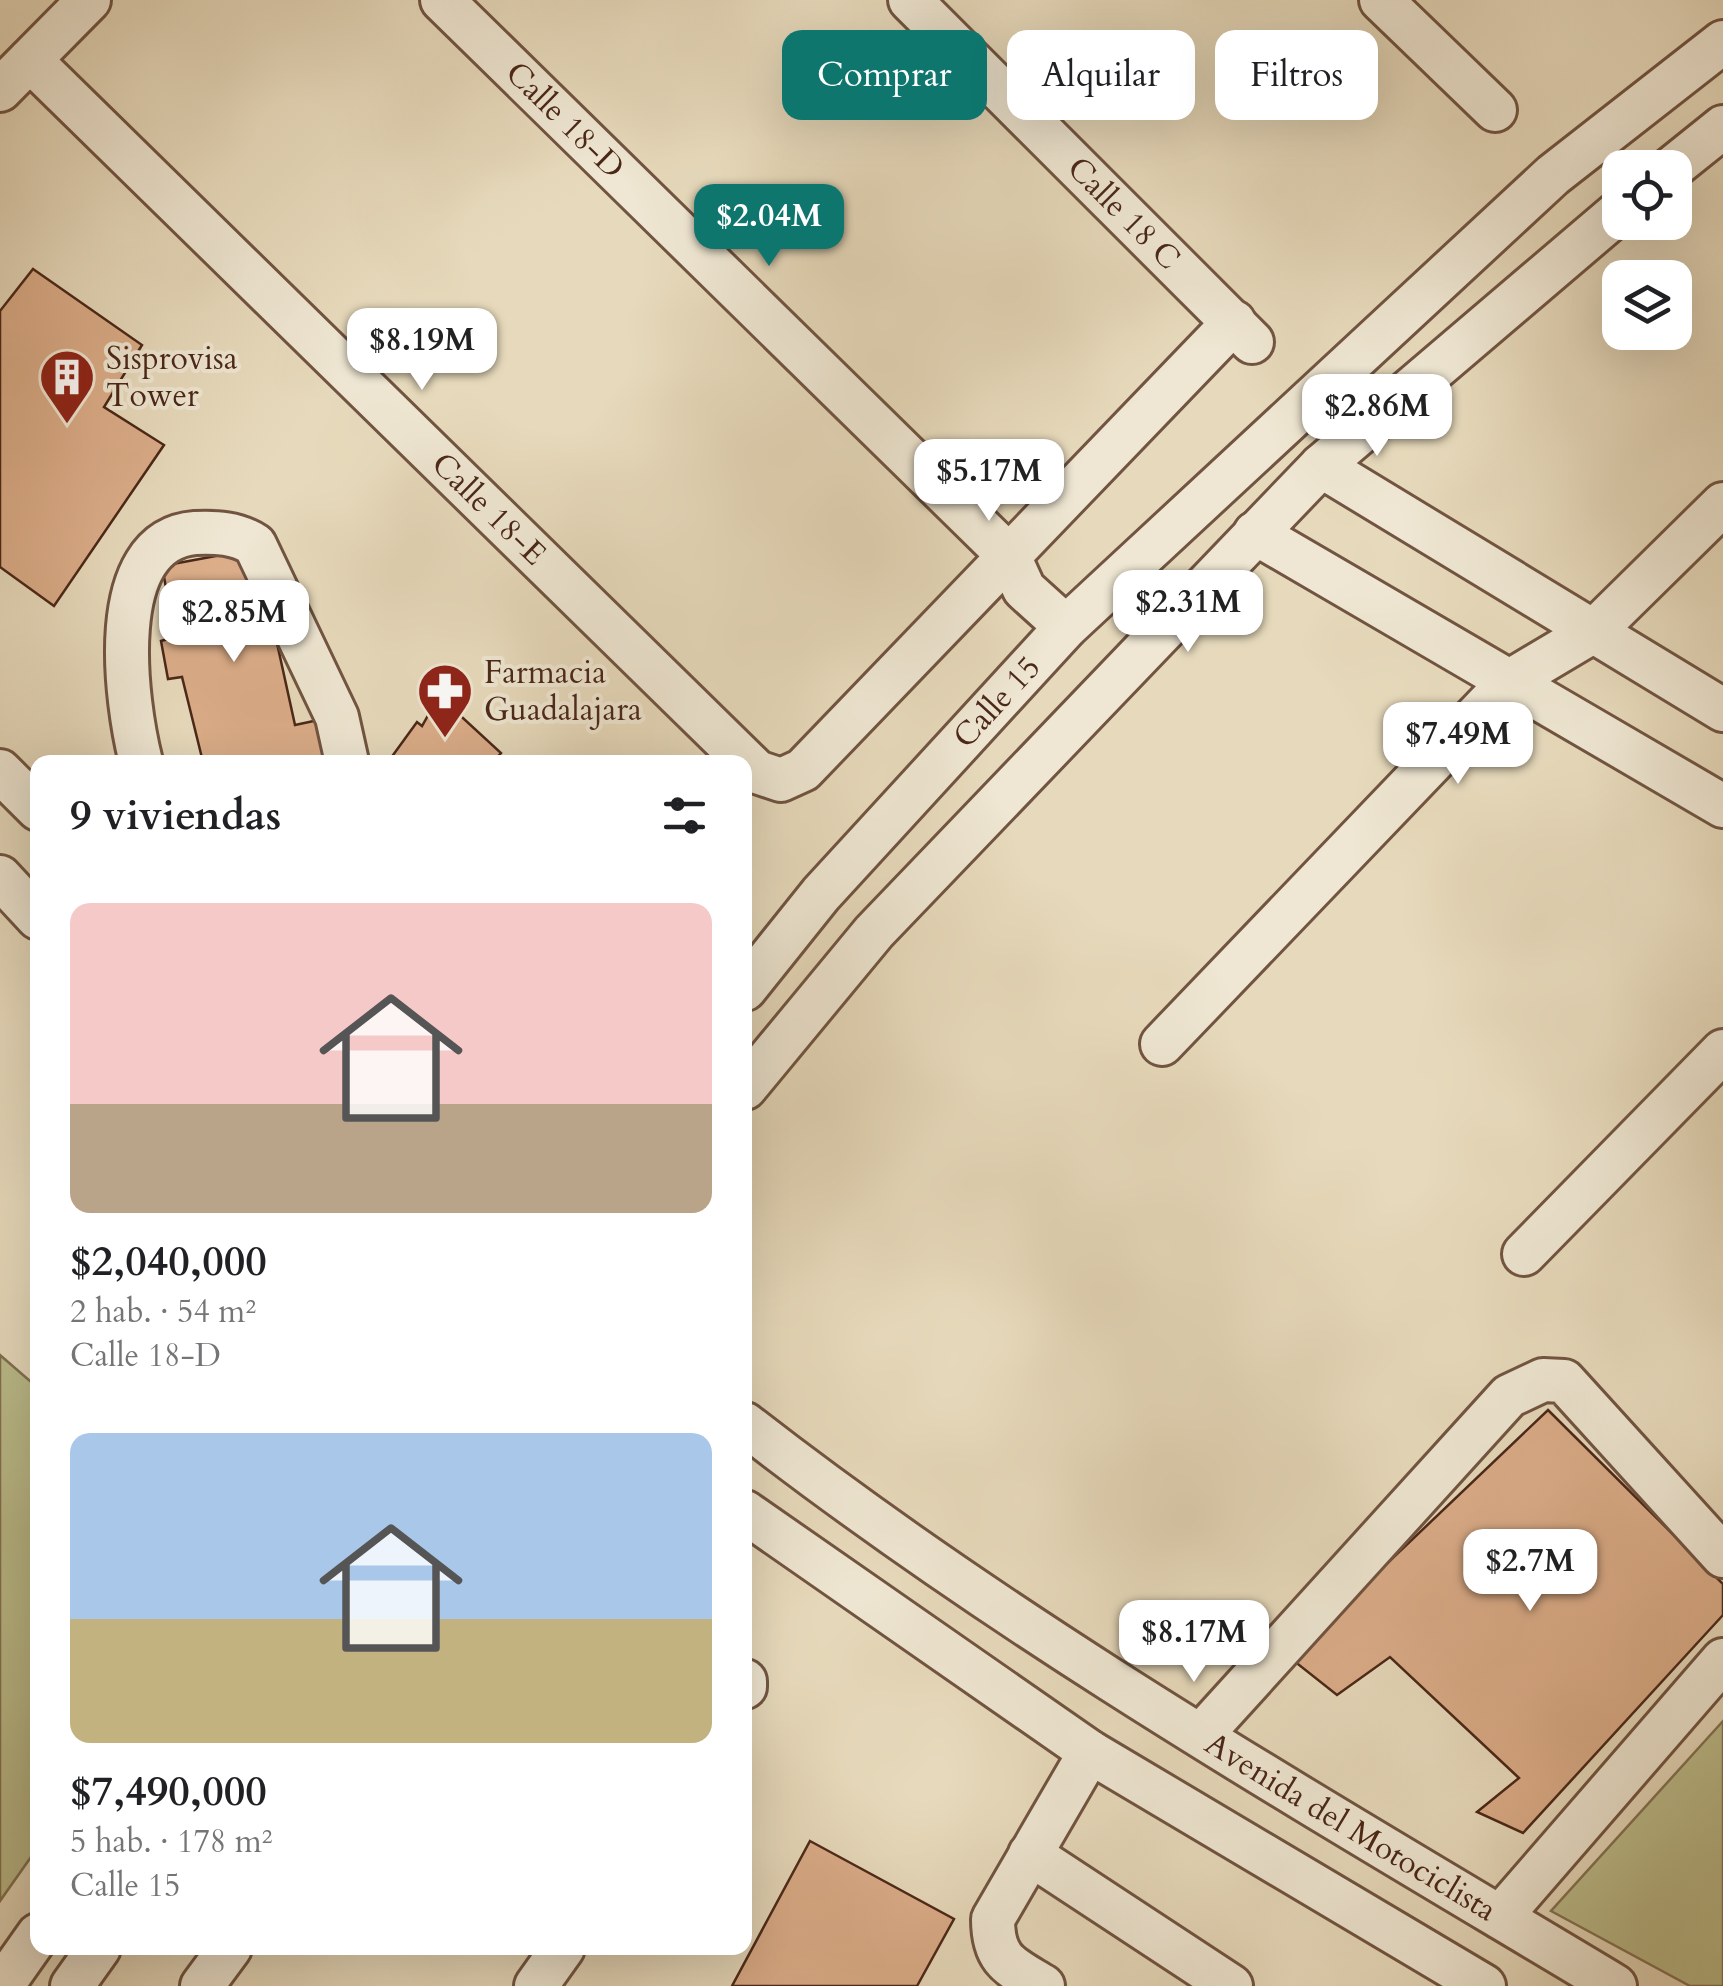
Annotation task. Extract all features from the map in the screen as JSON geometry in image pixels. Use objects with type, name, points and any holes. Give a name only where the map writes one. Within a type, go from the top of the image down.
[{"type":"street","points":[[0,90],[89,0]]},
{"type":"street","name":"Calle 18-D","points":[[442,0],[1009,556],[1024,589],[1066,627]]},
{"type":"street","name":"Calle 18 C","points":[[910,0],[1244,333],[1009,556]]},
{"type":"street","points":[[1381,0],[1495,110]]},
{"type":"street","name":"Calle 15","points":[[752,980],[821,894],[1066,627],[1553,175],[1723,42]]},
{"type":"street","name":"Calle 18-E","points":[[30,60],[741,755]]},
{"type":"street","points":[[1692,152],[1723,127]]},
{"type":"street","points":[[752,1080],[874,932],[1255,532],[1321,466],[1602,226]]},
{"type":"street","points":[[1321,466],[1723,710]]},
{"type":"street","points":[[1162,1044],[1510,680],[1594,632],[1723,504]]},
{"type":"street","points":[[140,755],[125,676],[128,634],[142,567],[160,545],[179,534],[208,532],[235,535],[255,545],[338,717],[346,755]]},
{"type":"street","points":[[1255,532],[1723,806]]},
{"type":"street","name":"Calle 18-E","points":[[752,766],[782,780],[803,770],[1009,556]]},
{"type":"street","points":[[0,771],[30,801]]},
{"type":"street","points":[[0,877],[30,909]]},
{"type":"street","points":[[1524,1254],[1723,1051]]},
{"type":"street","points":[[1202,1734],[1509,1396],[1543,1380],[1564,1381],[1723,1556]]},
{"type":"street","name":"Avenida del Motociclista","points":[[752,1429],[1004,1606],[1202,1734],[1615,1986]]},
{"type":"street","name":"Avenida del Motociclista","points":[[752,1517],[1090,1752],[1484,1986]]},
{"type":"street","points":[[1500,1917],[1723,1660]]},
{"type":"street","points":[[1044,1986],[1006,1964],[993,1944],[993,1919],[1090,1752]]},
{"type":"street","points":[[1030,1854],[1232,1986]]},
{"type":"street","points":[[2,1986],[30,1946]]},
{"type":"street","points":[[72,1986],[95,1955]]},
{"type":"street","points":[[202,1986],[225,1955]]},
{"type":"street","points":[[536,1986],[558,1955]]},
{"type":"green space","points":[[0,1355],[30,1381],[30,1858],[0,1901]]},
{"type":"green space","points":[[1723,1721],[1723,1986],[1690,1986],[1551,1911]]},
{"type":"building","name":"Sisprovisa Tower","points":[[33,269],[142,345],[104,407],[164,445],[54,606],[0,567],[0,311]]},
{"type":"building","points":[[248,550],[264,584],[295,725],[323,719],[331,755],[201,755],[182,677],[168,679],[161,641],[175,637],[162,566]]},
{"type":"building","name":"Farmacia Guadalajara","points":[[439,696],[501,753],[393,755],[417,722],[422,726]]},
{"type":"building","points":[[1548,1410],[1723,1584],[1723,1615],[1523,1833],[1477,1812],[1519,1778],[1390,1657],[1337,1695],[1289,1657]]},
{"type":"building","points":[[810,1841],[954,1919],[917,1986],[732,1986]]},
{"type":"place","name":"Sisprovisa Tower","points":[[67,426]]},
{"type":"place","name":"Farmacia Guadalajara","points":[[445,740]]}]
